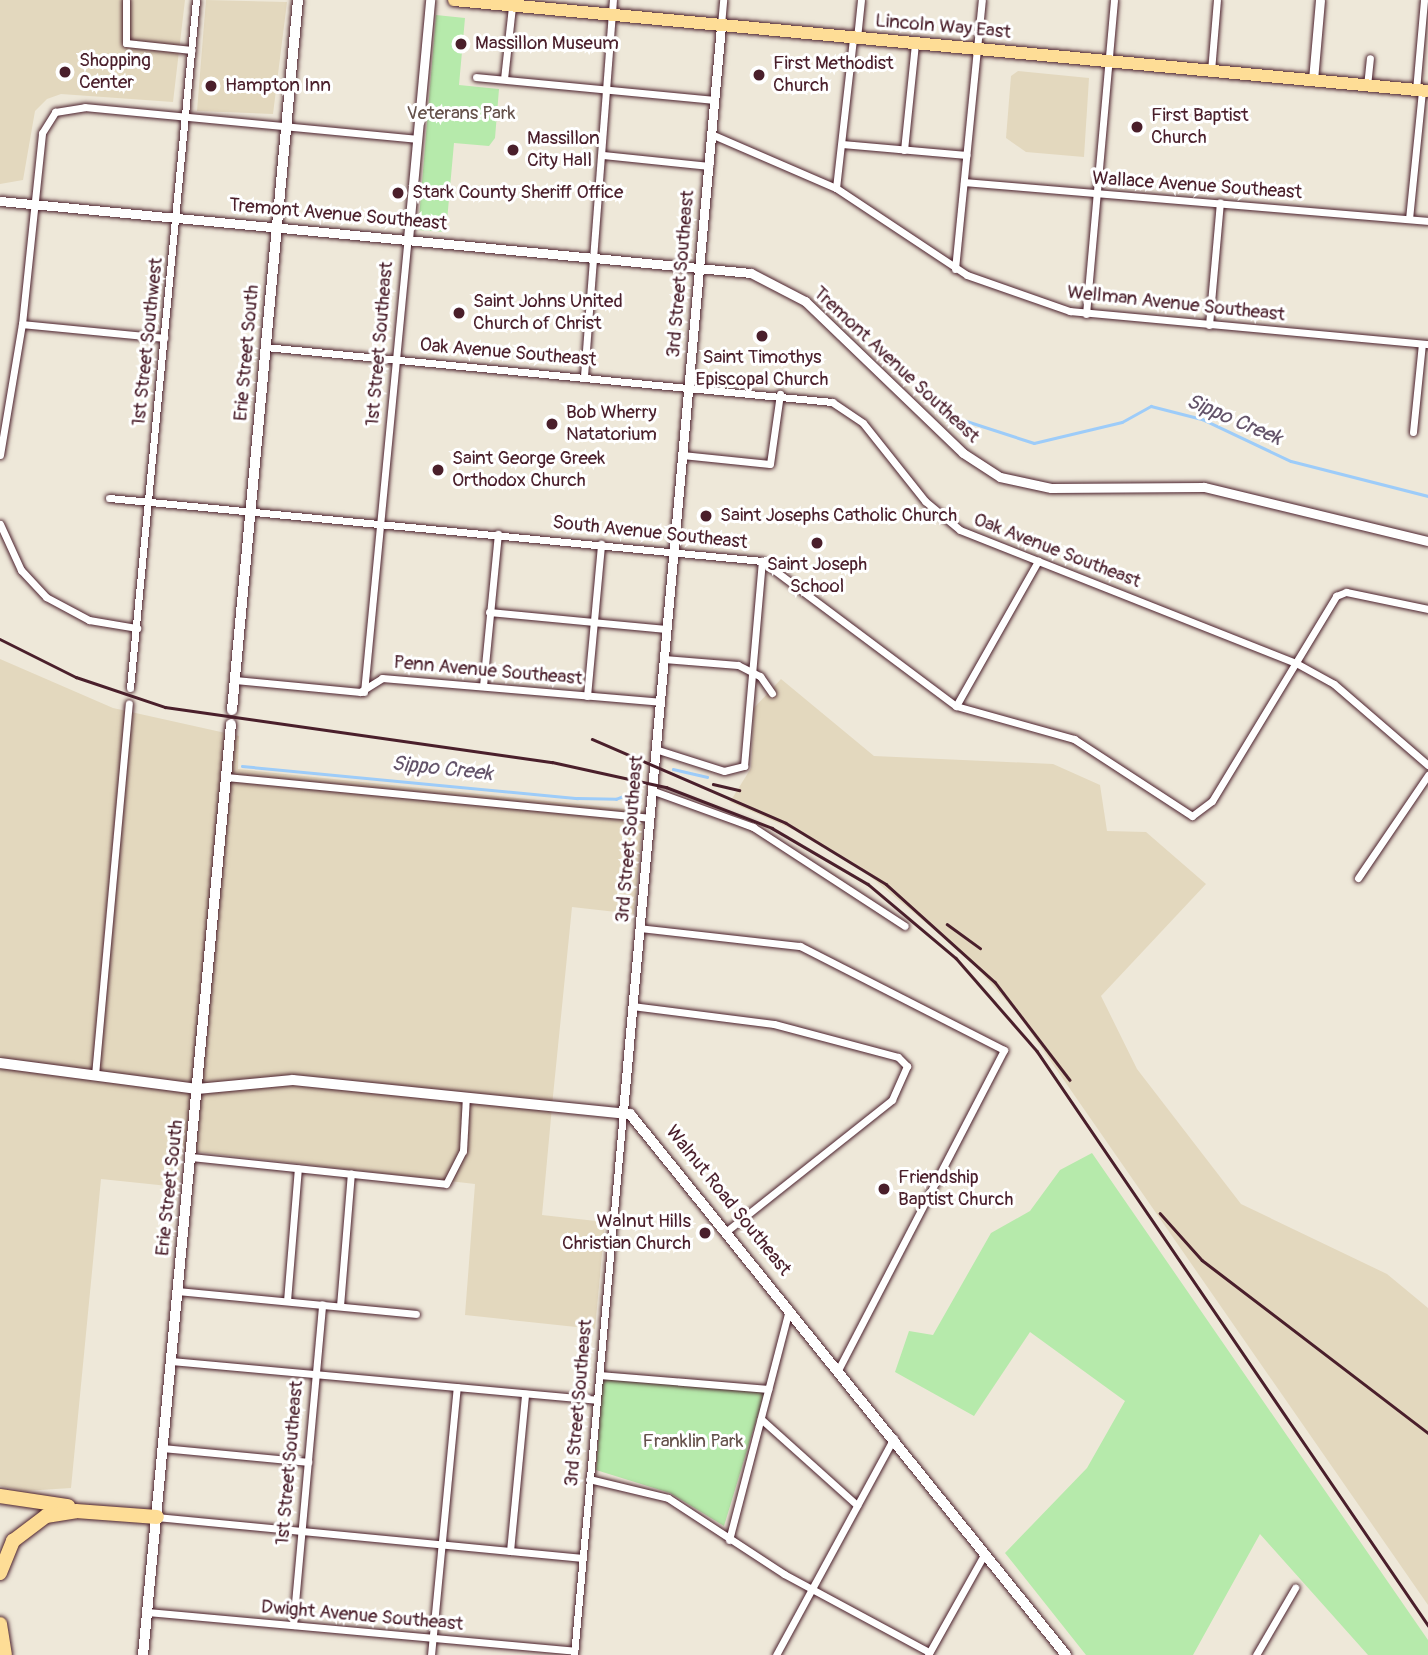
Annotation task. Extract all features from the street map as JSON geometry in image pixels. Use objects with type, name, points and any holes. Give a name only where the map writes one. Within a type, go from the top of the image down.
[{"type":"highway","points":[[0,1496],[156,1517]]},
{"type":"highway","points":[[0,1573],[13,1541],[46,1516],[76,1511],[156,1517]]},
{"type":"highway","points":[[0,1624],[5,1655]]},
{"type":"main road","name":"Erie Street South","points":[[232,710],[298,0]]},
{"type":"main road","name":"Lincoln Way East","points":[[454,0],[1422,90]]},
{"type":"main road","name":"Erie Street South","points":[[143,1655],[231,724]]},
{"type":"main road","points":[[0,1063],[197,1089],[283,1080],[623,1111]]},
{"type":"main road","name":"Walnut Road Southeast","points":[[623,1111],[643,1125],[1066,1655]]},
{"type":"street","points":[[125,0],[126,44],[192,50]]},
{"type":"street","name":"1st Street Southwest","points":[[130,688],[196,0]]},
{"type":"street","name":"1st Street Southeast","points":[[364,692],[430,0]]},
{"type":"street","points":[[584,376],[609,90],[614,0]]},
{"type":"street","points":[[721,25],[723,0]]},
{"type":"street","points":[[836,188],[861,0]]},
{"type":"street","points":[[955,269],[982,0]]},
{"type":"street","points":[[1086,314],[1114,0]]},
{"type":"street","points":[[1211,71],[1217,0]]},
{"type":"street","points":[[1313,80],[1320,0]]},
{"type":"street","points":[[1409,219],[1422,90],[1424,0]]},
{"type":"street","points":[[504,79],[512,6]]},
{"type":"street","name":"3rd Street Southeast","points":[[574,1653],[721,25]]},
{"type":"street","points":[[904,150],[915,44]]},
{"type":"street","points":[[1367,86],[1370,58]]},
{"type":"street","points":[[477,77],[714,100]]},
{"type":"street","points":[[0,455],[22,324],[42,133],[55,112],[73,107],[417,139]]},
{"type":"street","name":"Wellman Avenue Southeast","points":[[711,134],[836,188],[955,269],[1086,314],[1425,344]]},
{"type":"street","points":[[842,144],[967,155]]},
{"type":"street","points":[[603,155],[709,166]]},
{"type":"street","name":"Wallace Avenue Southeast","points":[[964,182],[1428,221]]},
{"type":"street","name":"Tremont Avenue Southeast","points":[[0,201],[699,266],[758,275],[805,301],[963,453],[1009,481],[1051,488],[1196,486],[1428,541]]},
{"type":"street","points":[[1209,325],[1220,202]]},
{"type":"street","points":[[22,324],[164,338]]},
{"type":"street","points":[[1413,432],[1425,344]]},
{"type":"street","name":"Oak Avenue Southeast","points":[[265,347],[780,394],[844,407],[948,522],[1038,561],[1296,663],[1334,684],[1428,765]]},
{"type":"street","points":[[682,454],[770,464],[780,394]]},
{"type":"street","name":"South Avenue Southeast","points":[[109,498],[762,561],[956,706],[1074,739],[1174,807],[1199,816],[1296,663]]},
{"type":"street","points":[[0,524],[15,560],[38,589],[67,610],[137,628]]},
{"type":"street","points":[[483,686],[498,534]]},
{"type":"street","points":[[587,696],[601,544]]},
{"type":"street","points":[[655,749],[716,770],[742,768],[762,561]]},
{"type":"street","points":[[956,706],[1038,561]]},
{"type":"street","points":[[1296,663],[1341,593],[1428,609]]},
{"type":"street","points":[[489,612],[666,629]]},
{"type":"street","points":[[664,659],[752,670],[772,693]]},
{"type":"street","name":"Penn Avenue Southeast","points":[[235,680],[364,692],[382,678],[660,702]]},
{"type":"street","points":[[95,1075],[129,705]]},
{"type":"street","points":[[1358,878],[1428,775]]},
{"type":"street","points":[[226,776],[649,818]]},
{"type":"street","points":[[651,790],[753,827],[905,926]]},
{"type":"street","points":[[639,928],[800,946],[1004,1050],[839,1368]]},
{"type":"street","points":[[632,1006],[774,1024],[898,1057],[907,1068],[900,1090],[728,1230]]},
{"type":"street","points":[[191,1157],[447,1183],[463,1151],[466,1097]]},
{"type":"street","points":[[286,1301],[298,1168]]},
{"type":"street","points":[[340,1306],[351,1173]]},
{"type":"street","points":[[178,1290],[416,1314]]},
{"type":"street","name":"1st Street Southeast","points":[[293,1625],[322,1304]]},
{"type":"street","points":[[729,1540],[790,1306]]},
{"type":"street","points":[[171,1361],[596,1401]]},
{"type":"street","points":[[599,1375],[768,1389]]},
{"type":"street","points":[[431,1655],[457,1387]]},
{"type":"street","points":[[510,1550],[525,1394]]},
{"type":"street","points":[[761,1419],[857,1506]]},
{"type":"street","points":[[776,1655],[895,1438]]},
{"type":"street","points":[[163,1448],[307,1462]]},
{"type":"street","points":[[589,1479],[668,1498],[729,1540],[929,1654],[986,1553]]},
{"type":"street","points":[[156,1517],[582,1558]]},
{"type":"street","points":[[1256,1655],[1295,1588]]},
{"type":"street","name":"Dwight Avenue Southeast","points":[[148,1612],[574,1653]]},
{"type":"shaded area","points":[[0,0],[185,0],[173,102],[61,94],[47,99],[35,111],[23,180],[0,184]]},
{"type":"shaded area","points":[[206,0],[287,2],[273,114],[197,111]]},
{"type":"shaded area","points":[[1018,71],[1089,78],[1084,157],[1026,152],[1006,138],[1011,76]]},
{"type":"shaded area","points":[[0,659],[113,708],[239,736],[238,769],[644,811],[634,914],[572,907],[553,1096],[542,1215],[605,1222],[595,1329],[465,1315],[475,1184],[181,1150],[178,1187],[101,1179],[71,1488],[25,1491],[0,1486]]},
{"type":"shaded area","points":[[781,679],[874,756],[1053,764],[1100,785],[1107,831],[1146,832],[1206,884],[1101,996],[1137,1069],[1241,1204],[1387,1274],[1428,1308],[1428,1605],[1018,1014],[968,958],[866,873],[799,832],[730,802],[751,768],[754,708]]},
{"type":"green space","name":"Veterans Park","points":[[436,15],[465,18],[459,85],[499,89],[495,138],[489,146],[454,143],[446,232],[418,230]]},
{"type":"green space","points":[[1092,1153],[1428,1640],[1428,1655],[1368,1655],[1260,1534],[1193,1655],[1086,1655],[1005,1553],[1087,1468],[1125,1401],[1030,1332],[974,1416],[895,1372],[909,1331],[933,1335],[991,1233],[1030,1211],[1060,1170]]},
{"type":"green space","name":"Franklin Park","points":[[603,1379],[765,1391],[724,1526],[670,1493],[596,1470]]},
{"type":"waterway","name":"Sippo Creek","points":[[951,416],[1034,443],[1122,422],[1151,406],[1202,419],[1291,461],[1428,496]]},
{"type":"waterway","name":"Sippo Creek","points":[[242,766],[577,798],[616,799],[636,791]]},
{"type":"waterway","name":"Sippo Creek","points":[[673,769],[707,777]]},
{"type":"railway","points":[[0,639],[76,677],[165,707],[552,762],[666,787],[772,828],[868,884],[956,958],[1037,1051],[1428,1625]]},
{"type":"railway","points":[[592,739],[786,823],[886,884],[995,982],[1070,1080]]},
{"type":"railway","points":[[713,784],[739,790]]},
{"type":"railway","points":[[947,924],[980,948]]},
{"type":"railway","points":[[1160,1213],[1202,1260],[1428,1433]]},
{"type":"place","name":"Massillon Museum","points":[[461,44]]},
{"type":"place","name":"Shopping Center","points":[[65,72]]},
{"type":"place","name":"First Methodist Church","points":[[759,75]]},
{"type":"place","name":"Hampton Inn","points":[[211,86]]},
{"type":"place","name":"First Baptist Church","points":[[1137,127]]},
{"type":"place","name":"Massillon City Hall","points":[[513,150]]},
{"type":"place","name":"Stark County Sheriff Office","points":[[398,193]]},
{"type":"place","name":"Saint Johns United Church of Christ","points":[[459,313]]},
{"type":"place","name":"Saint Timothys Episcopal Church","points":[[762,336]]},
{"type":"place","name":"Bob Wherry Natatorium","points":[[552,424]]},
{"type":"place","name":"Saint George Greek Orthodox Church","points":[[438,470]]},
{"type":"place","name":"Saint Josephs Catholic Church","points":[[706,516]]},
{"type":"place","name":"Saint Joseph School","points":[[817,543]]},
{"type":"place","name":"Friendship Baptist Church","points":[[884,1189]]},
{"type":"place","name":"Walnut Hills Christian Church","points":[[705,1233]]}]
